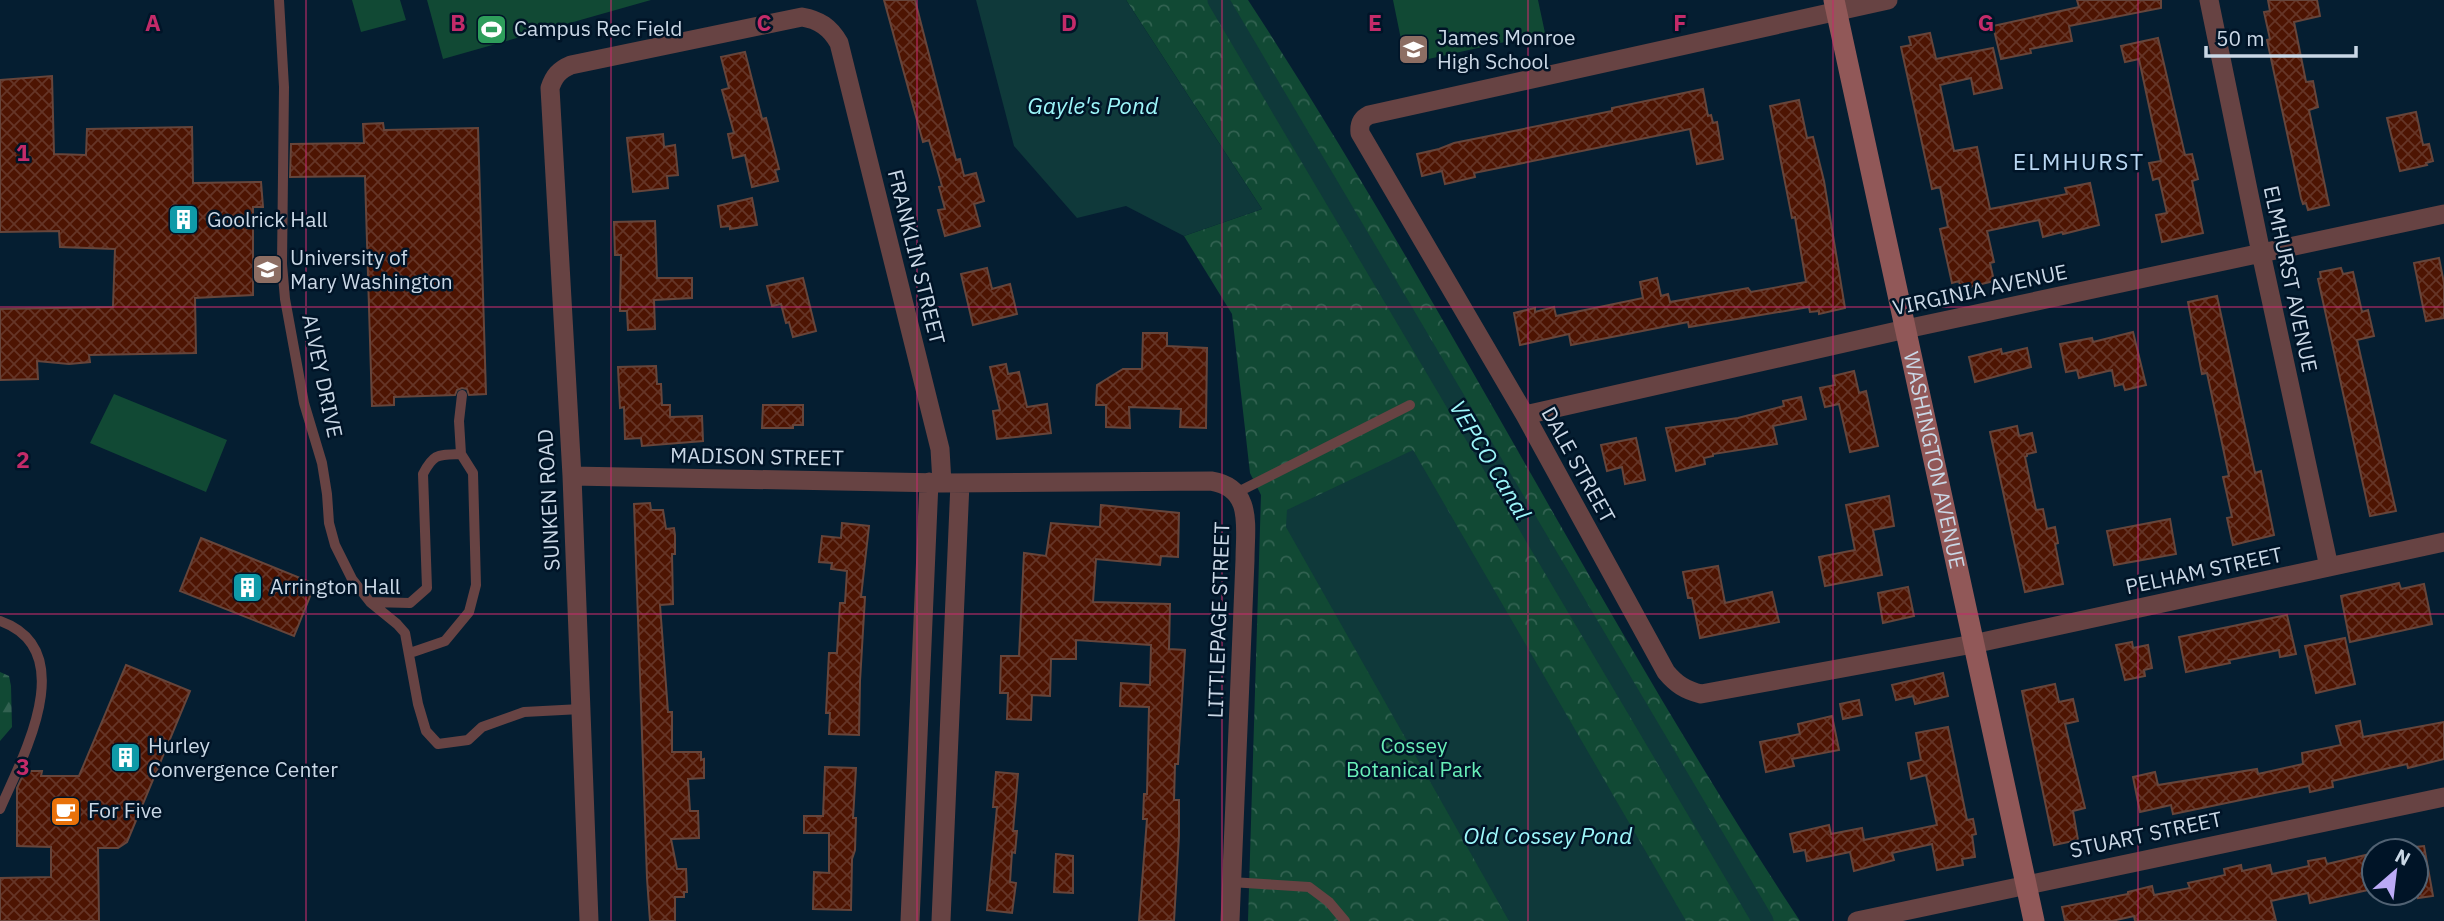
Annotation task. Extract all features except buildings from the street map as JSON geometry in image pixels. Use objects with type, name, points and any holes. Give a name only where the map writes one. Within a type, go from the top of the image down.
[{"type":"street","points":[[1835,6],[1888,0]]},
{"type":"street","name":"ELMHURST AVENUE","points":[[2209,0],[2329,567]]},
{"type":"street","name":"DALE STREET","points":[[1835,6],[1724,38],[1594,63],[1369,115],[1363,118],[1359,125],[1360,133],[1525,415],[1666,672],[1675,683],[1700,694],[1973,644]]},
{"type":"street","name":"WASHINGTON AVENUE","points":[[1835,6],[2034,921]]},
{"type":"street","name":"SUNKEN ROAD","points":[[589,921],[572,476],[550,88],[554,77],[571,65],[802,17],[825,25],[839,43]]},
{"type":"street","name":"FRANKLIN STREET","points":[[839,43],[940,449],[944,482],[942,921]]},
{"type":"street","name":"VIRGINIA AVENUE","points":[[1525,415],[1906,329],[2444,214]]},
{"type":"street","name":"MADISON STREET","points":[[572,476],[944,482]]},
{"type":"street","name":"LITTLEPAGE STREET","points":[[944,482],[1211,481],[1221,483],[1236,493],[1245,510],[1245,560],[1230,921]]},
{"type":"street","name":"FRANKLIN STREET","points":[[910,921],[944,482]]},
{"type":"street","name":"PELHAM STREET","points":[[1973,644],[2444,542]]},
{"type":"street","name":"STUART STREET","points":[[1857,921],[2444,797]]},
{"type":"lane","name":"ALVEY DRIVE","points":[[279,0],[284,87],[282,264],[285,299],[304,402],[322,463],[329,523],[335,545],[352,579],[370,602],[405,633],[418,704],[426,731],[438,744],[468,740],[482,727],[524,712],[581,709]]},
{"type":"lane","points":[[410,653],[445,641],[469,612],[476,584],[473,473],[461,454],[458,421],[462,395]]},
{"type":"lane","points":[[1236,493],[1410,405]]},
{"type":"lane","points":[[370,602],[410,603],[427,588],[423,474],[430,459],[439,455],[461,454]]},
{"type":"lane","points":[[0,621],[16,628],[29,639],[40,665],[43,686],[33,733],[0,809]]},
{"type":"lane","points":[[1231,883],[1308,887],[1329,902],[1345,921]]},
{"type":"green space","points":[[352,0],[400,0],[406,20],[361,32]]},
{"type":"green space","name":"Campus Rec Field","points":[[427,0],[651,0],[443,59]]},
{"type":"green space","name":"Cossey Botanical Park","points":[[1126,0],[1248,0],[1389,228],[1658,693],[1727,808],[1800,921],[1248,921],[1261,495],[1250,473],[1232,314],[1184,236],[1262,209]]},
{"type":"green space","points":[[1393,0],[1538,0],[1545,33],[1406,64]]},
{"type":"green space","points":[[114,394],[227,440],[206,492],[90,443]]},
{"type":"green space","points":[[0,672],[9,676],[12,727],[0,741]]},
{"type":"water","name":"Gayle's Pond","points":[[976,0],[1126,0],[1262,209],[1184,236],[1126,206],[1077,218],[1014,146]]},
{"type":"water","name":"Old Cossey Pond","points":[[1413,450],[1686,921],[1509,921],[1286,527],[1287,510]]},
{"type":"waterway","name":"VEPCO Canal","points":[[1218,0],[1763,921]]},
{"type":"place","name":"Campus Rec Field","points":[[491,29]]},
{"type":"place","name":"James Monroe High School","points":[[1414,50]]},
{"type":"place","name":"Goolrick Hall","points":[[184,220]]},
{"type":"place","name":"University of Mary Washington","points":[[267,270]]},
{"type":"place","name":"Arrington Hall","points":[[247,587]]},
{"type":"place","name":"Hurley Convergence Center","points":[[125,758]]},
{"type":"place","name":"For Five","points":[[65,811]]},
{"type":"district","name":"ELMHURST","points":[[2079,162]]}]
